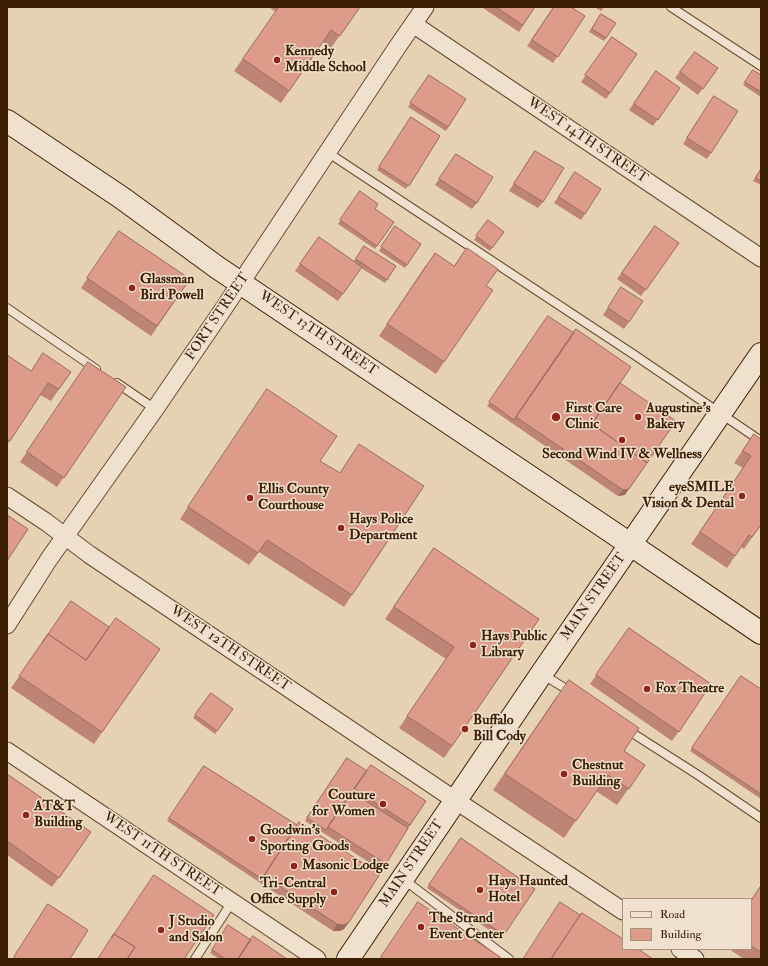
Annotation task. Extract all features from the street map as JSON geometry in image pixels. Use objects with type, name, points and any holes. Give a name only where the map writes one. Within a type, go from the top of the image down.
[{"type":"street","name":"FORT STREET","points":[[7,625],[49,559],[155,409],[241,283],[425,7]]},
{"type":"street","name":"WEST 14TH STREET","points":[[413,24],[761,258]]},
{"type":"street","name":"WEST 13TH STREET","points":[[7,121],[122,198],[218,268],[761,633]]},
{"type":"street","name":"MAIN STREET","points":[[348,959],[455,800],[761,354]]},
{"type":"street","name":"WEST 12TH STREET","points":[[7,496],[46,522],[90,555],[622,910]]},
{"type":"street","name":"WEST 11TH STREET","points":[[7,751],[317,959]]},
{"type":"street","points":[[682,950],[695,959]]},
{"type":"lane","points":[[671,7],[761,66]]},
{"type":"lane","points":[[327,152],[636,356],[761,441]]},
{"type":"lane","points":[[7,308],[155,409]]},
{"type":"lane","points":[[542,673],[578,696]]},
{"type":"lane","points":[[621,725],[761,818]]},
{"type":"lane","points":[[402,879],[509,959]]},
{"type":"lane","points":[[195,959],[232,902]]},
{"type":"building","name":"Kennedy Middle School","points":[[279,7],[360,7],[340,36],[331,30],[289,91],[243,59]]},
{"type":"building","points":[[496,7],[535,7],[523,25]]},
{"type":"building","points":[[554,7],[571,7],[585,16],[558,57],[532,40]]},
{"type":"building","points":[[601,14],[616,23],[606,38],[592,29]]},
{"type":"building","points":[[612,37],[637,54],[610,93],[585,75]]},
{"type":"building","points":[[695,52],[718,68],[703,89],[680,72]]},
{"type":"building","points":[[753,70],[761,75],[761,92],[745,82]]},
{"type":"building","points":[[656,71],[680,88],[658,120],[634,104]]},
{"type":"building","points":[[429,75],[466,99],[448,127],[410,103]]},
{"type":"building","points":[[714,96],[738,111],[711,153],[687,138]]},
{"type":"building","points":[[411,117],[440,136],[409,186],[379,167]]},
{"type":"building","points":[[535,151],[564,168],[543,202],[514,184]]},
{"type":"building","points":[[456,154],[493,177],[477,203],[439,179]]},
{"type":"building","points":[[761,169],[761,181],[756,178]]},
{"type":"building","points":[[575,172],[601,189],[585,214],[559,197]]},
{"type":"building","points":[[360,191],[378,204],[375,209],[394,222],[377,246],[340,220]]},
{"type":"building","points":[[488,220],[504,232],[492,248],[476,236]]},
{"type":"building","points":[[395,226],[421,244],[407,265],[381,247]]},
{"type":"building","points":[[655,226],[679,243],[646,290],[622,273]]},
{"type":"building","name":"Glassman Bird Powell","points":[[119,231],[190,279],[157,326],[87,278]]},
{"type":"building","points":[[319,237],[362,267],[343,294],[300,264]]},
{"type":"building","points":[[364,246],[396,266],[387,280],[356,259]]},
{"type":"building","points":[[467,248],[498,269],[486,286],[493,290],[444,362],[387,324],[435,253],[454,266]]},
{"type":"building","points":[[621,287],[643,301],[629,322],[608,308]]},
{"type":"building","points":[[548,316],[574,333],[514,420],[489,402]]},
{"type":"building","name":"First Care Clinic","points":[[576,329],[631,367],[592,424],[647,463],[629,489],[623,490],[516,417]]},
{"type":"building","points":[[43,353],[71,372],[59,389],[48,383],[10,441],[7,439],[7,355],[31,371]]},
{"type":"building","points":[[88,362],[126,387],[64,478],[27,452]]},
{"type":"building","points":[[620,383],[676,421],[647,463],[592,424]]},
{"type":"building","points":[[267,389],[337,436],[320,461],[340,473],[359,444],[424,486],[352,595],[267,540],[258,553],[188,507]]},
{"type":"building","name":"eyeSMILE Vision & Dental","points":[[754,434],[761,439],[761,525],[752,537],[749,535],[735,556],[700,532],[751,456],[743,451]]},
{"type":"building","points":[[7,515],[28,529],[7,561]]},
{"type":"building","name":"Hays Public Library","points":[[434,548],[539,619],[452,746],[407,716],[454,647],[394,607]]},
{"type":"building","points":[[71,601],[109,627],[86,660],[48,634]]},
{"type":"building","points":[[116,618],[160,649],[102,732],[19,676],[48,634],[86,660]]},
{"type":"building","name":"Fox Theatre","points":[[629,628],[711,684],[679,732],[596,675]]},
{"type":"building","points":[[741,676],[761,689],[761,794],[692,748]]},
{"type":"building","name":"Chestnut Building","points":[[569,680],[639,728],[624,751],[645,765],[629,789],[608,775],[576,821],[505,774]]},
{"type":"building","points":[[211,693],[233,709],[217,731],[195,715]]},
{"type":"building","points":[[347,758],[367,771],[326,830],[307,818]]},
{"type":"building","points":[[371,765],[426,801],[410,825],[354,789]]},
{"type":"building","points":[[204,766],[297,825],[262,879],[169,818]]},
{"type":"building","name":"AT&T Building","points":[[7,774],[91,832],[59,878],[7,841]]},
{"type":"building","points":[[352,792],[408,828],[386,864],[328,827]]},
{"type":"building","points":[[299,822],[380,874],[349,922],[344,925],[337,924],[264,876]]},
{"type":"building","name":"Hays Haunted Hotel","points":[[461,838],[535,889],[504,935],[429,885]]},
{"type":"building","points":[[154,875],[214,915],[184,959],[127,959],[135,947],[114,934]]},
{"type":"building","points":[[761,886],[761,952],[752,947],[752,900]]},
{"type":"building","name":"The Strand Event Center","points":[[418,902],[500,957],[499,959],[382,959],[381,957]]},
{"type":"building","points":[[560,902],[580,915],[551,959],[525,959],[524,958]]},
{"type":"building","points":[[48,904],[88,930],[70,959],[17,959],[14,957]]},
{"type":"building","points":[[582,913],[622,938],[622,950],[640,950],[653,959],[551,959]]},
{"type":"building","points":[[228,925],[251,940],[238,959],[226,959],[212,950]]},
{"type":"building","points":[[114,934],[135,947],[127,959],[98,959]]},
{"type":"building","points":[[253,936],[287,959],[238,959]]},
{"type":"place","name":"Kennedy Middle School","points":[[277,60]]},
{"type":"place","name":"Glassman Bird Powell","points":[[132,288]]},
{"type":"place","name":"First Care Clinic","points":[[556,417]]},
{"type":"place","name":"Augustine's Bakery","points":[[638,417]]},
{"type":"place","name":"Second Wind IV & Wellness","points":[[622,440]]},
{"type":"place","name":"eyeSMILE Vision & Dental","points":[[742,496]]},
{"type":"place","name":"Ellis County Courthouse","points":[[250,498]]},
{"type":"place","name":"Hays Police Department","points":[[341,528]]},
{"type":"place","name":"Hays Public Library","points":[[473,645]]},
{"type":"place","name":"Fox Theatre","points":[[647,689]]},
{"type":"place","name":"Buffalo Bill Cody","points":[[465,729]]},
{"type":"place","name":"Chestnut Building","points":[[564,774]]},
{"type":"place","name":"Couture for Women","points":[[383,804]]},
{"type":"place","name":"AT&T Building","points":[[26,815]]},
{"type":"place","name":"Goodwin's Sporting Goods","points":[[252,839]]},
{"type":"place","name":"Masonic Lodge","points":[[294,866]]},
{"type":"place","name":"Hays Haunted Hotel","points":[[480,890]]},
{"type":"place","name":"Tri-Central Office Supply","points":[[334,892]]},
{"type":"place","name":"The Strand Event Center","points":[[421,927]]},
{"type":"place","name":"J Studio and Salon","points":[[161,930]]}]
